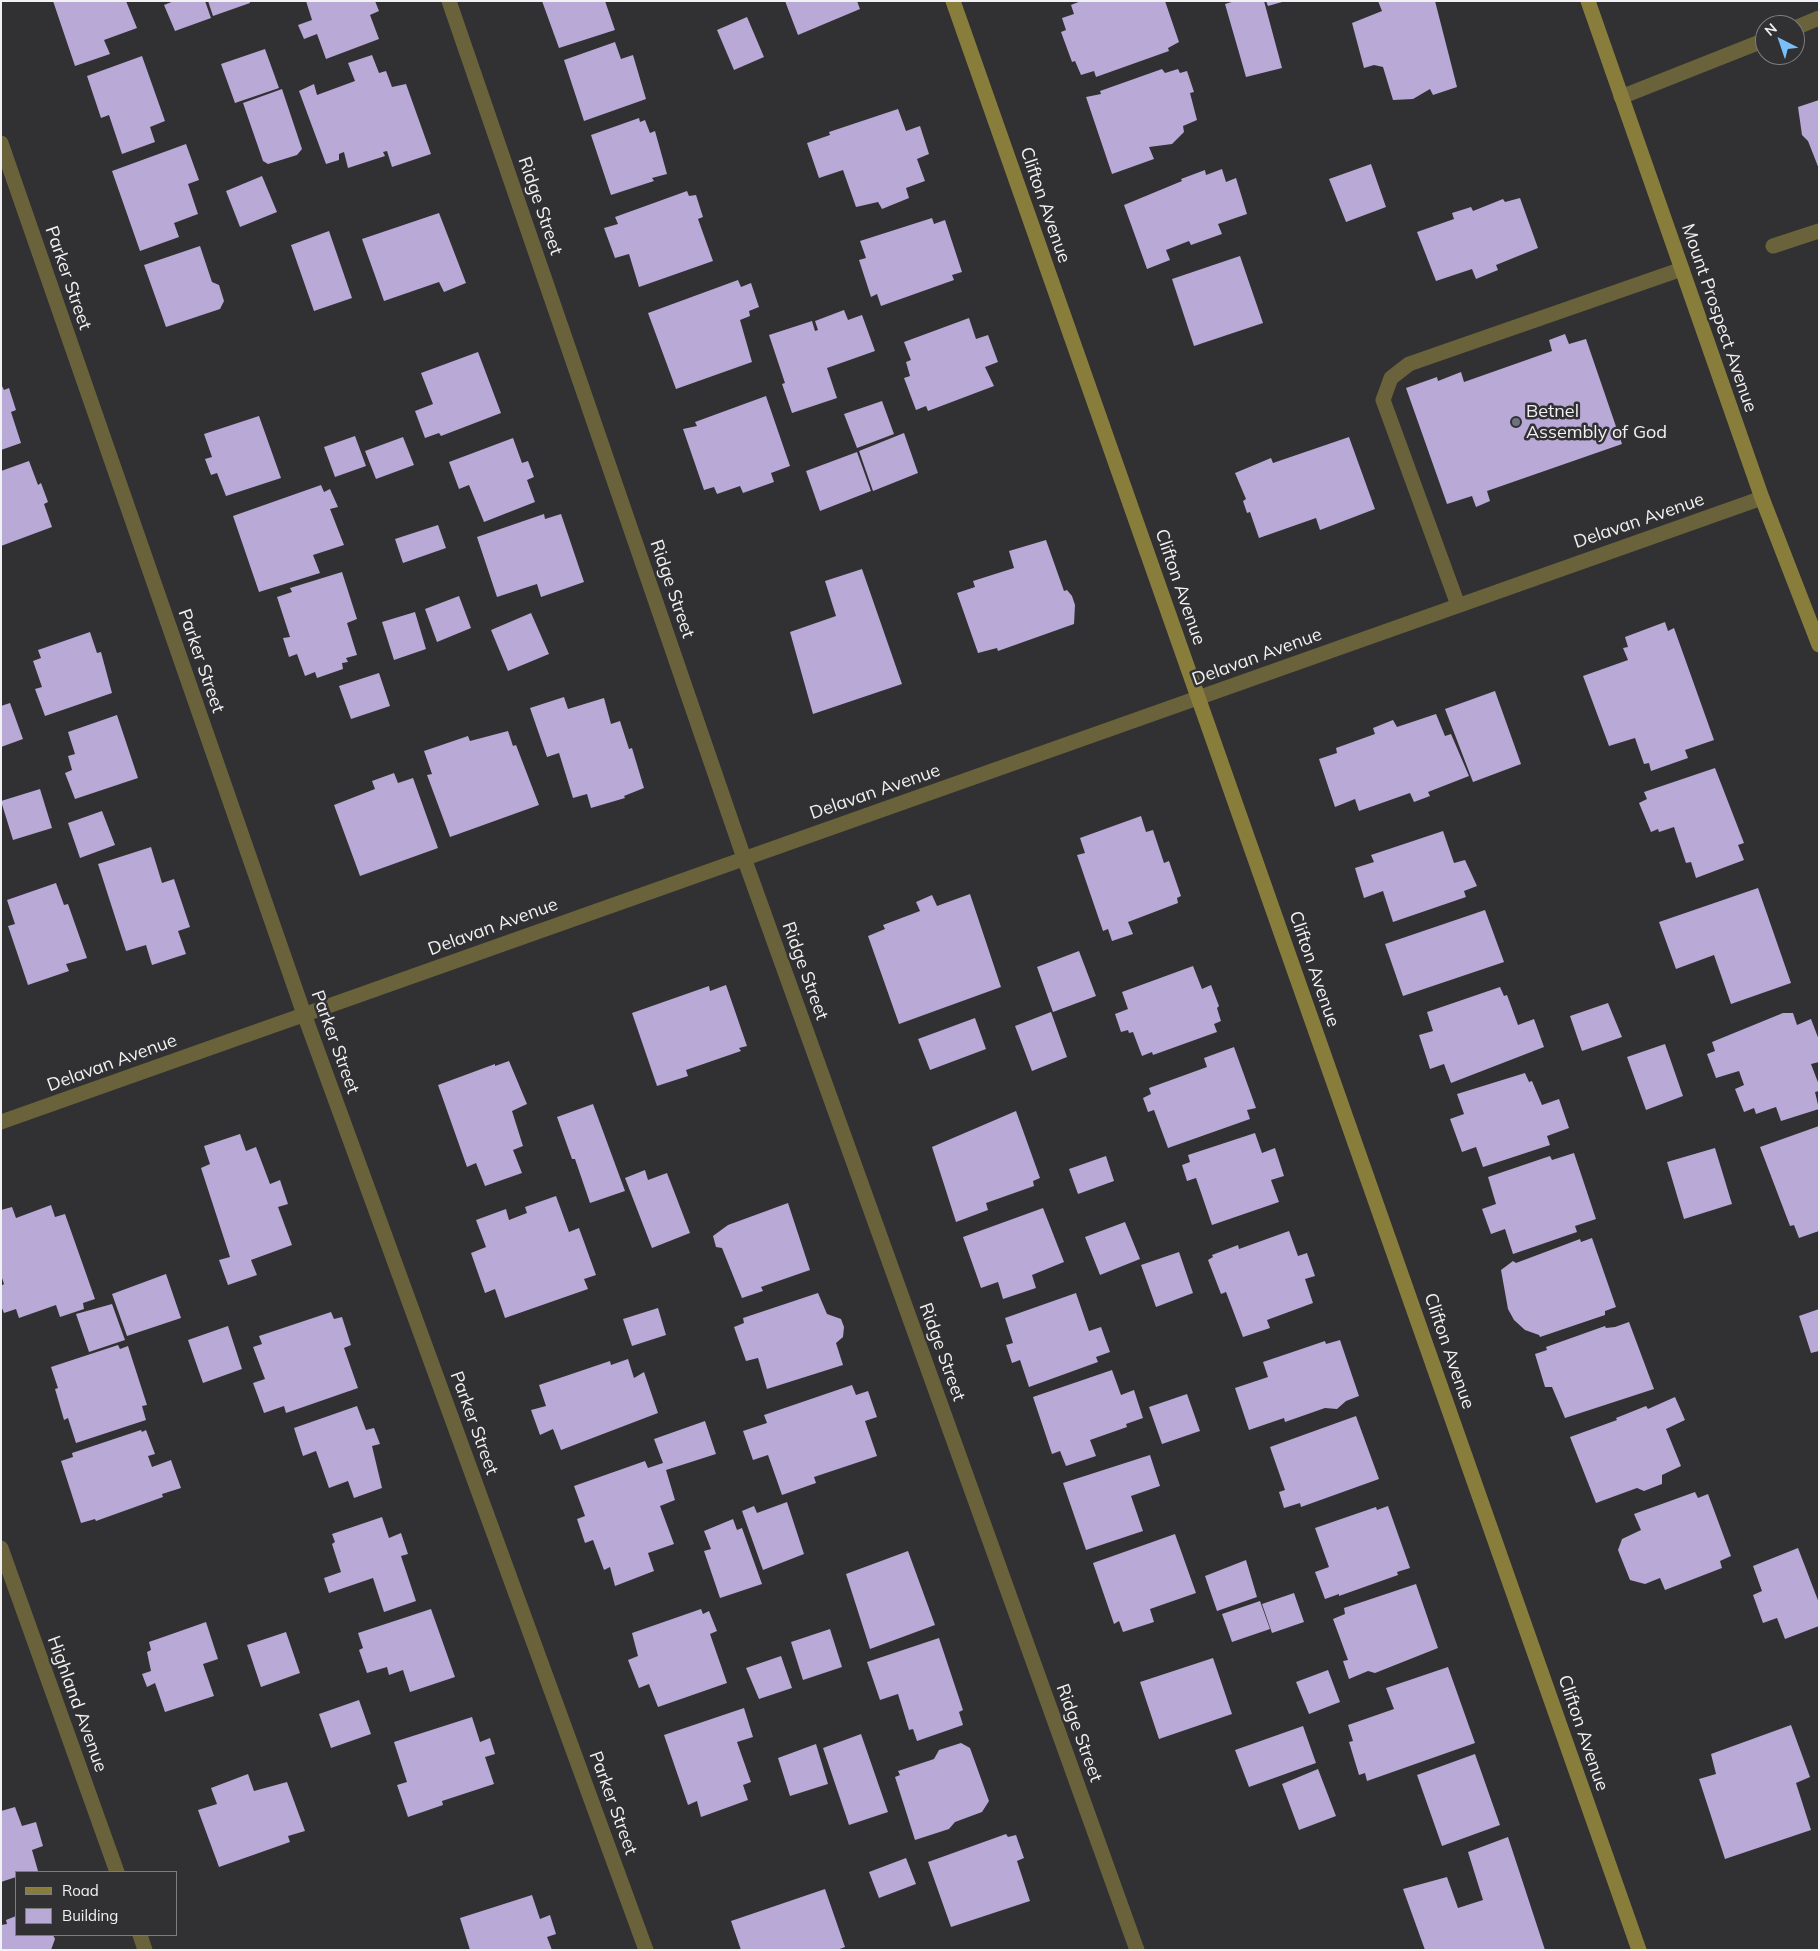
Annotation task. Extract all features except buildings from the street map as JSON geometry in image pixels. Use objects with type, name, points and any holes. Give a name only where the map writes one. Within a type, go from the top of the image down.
[{"type":"street","name":"Ridge Street","points":[[449,1],[744,858],[1137,1950]]},
{"type":"street","name":"Clifton Avenue","points":[[953,1],[1639,1950]]},
{"type":"street","name":"Mount Prospect Avenue","points":[[1588,1],[1762,498],[1819,645]]},
{"type":"street","points":[[1805,24],[1819,18]]},
{"type":"street","points":[[1621,96],[1755,44]]},
{"type":"street","name":"Parker Street","points":[[1,144],[304,1014],[646,1950]]},
{"type":"street","points":[[1773,246],[1819,231]]},
{"type":"street","points":[[1458,605],[1383,400],[1391,378],[1409,364],[1682,269]]},
{"type":"street","name":"Delavan Avenue","points":[[1,1122],[1762,498]]},
{"type":"street","name":"Highland Avenue","points":[[1,1548],[117,1871]]},
{"type":"street","points":[[140,1936],[145,1950]]},
{"type":"place","name":"Betnel Assembly of God","points":[[1516,422]]}]
